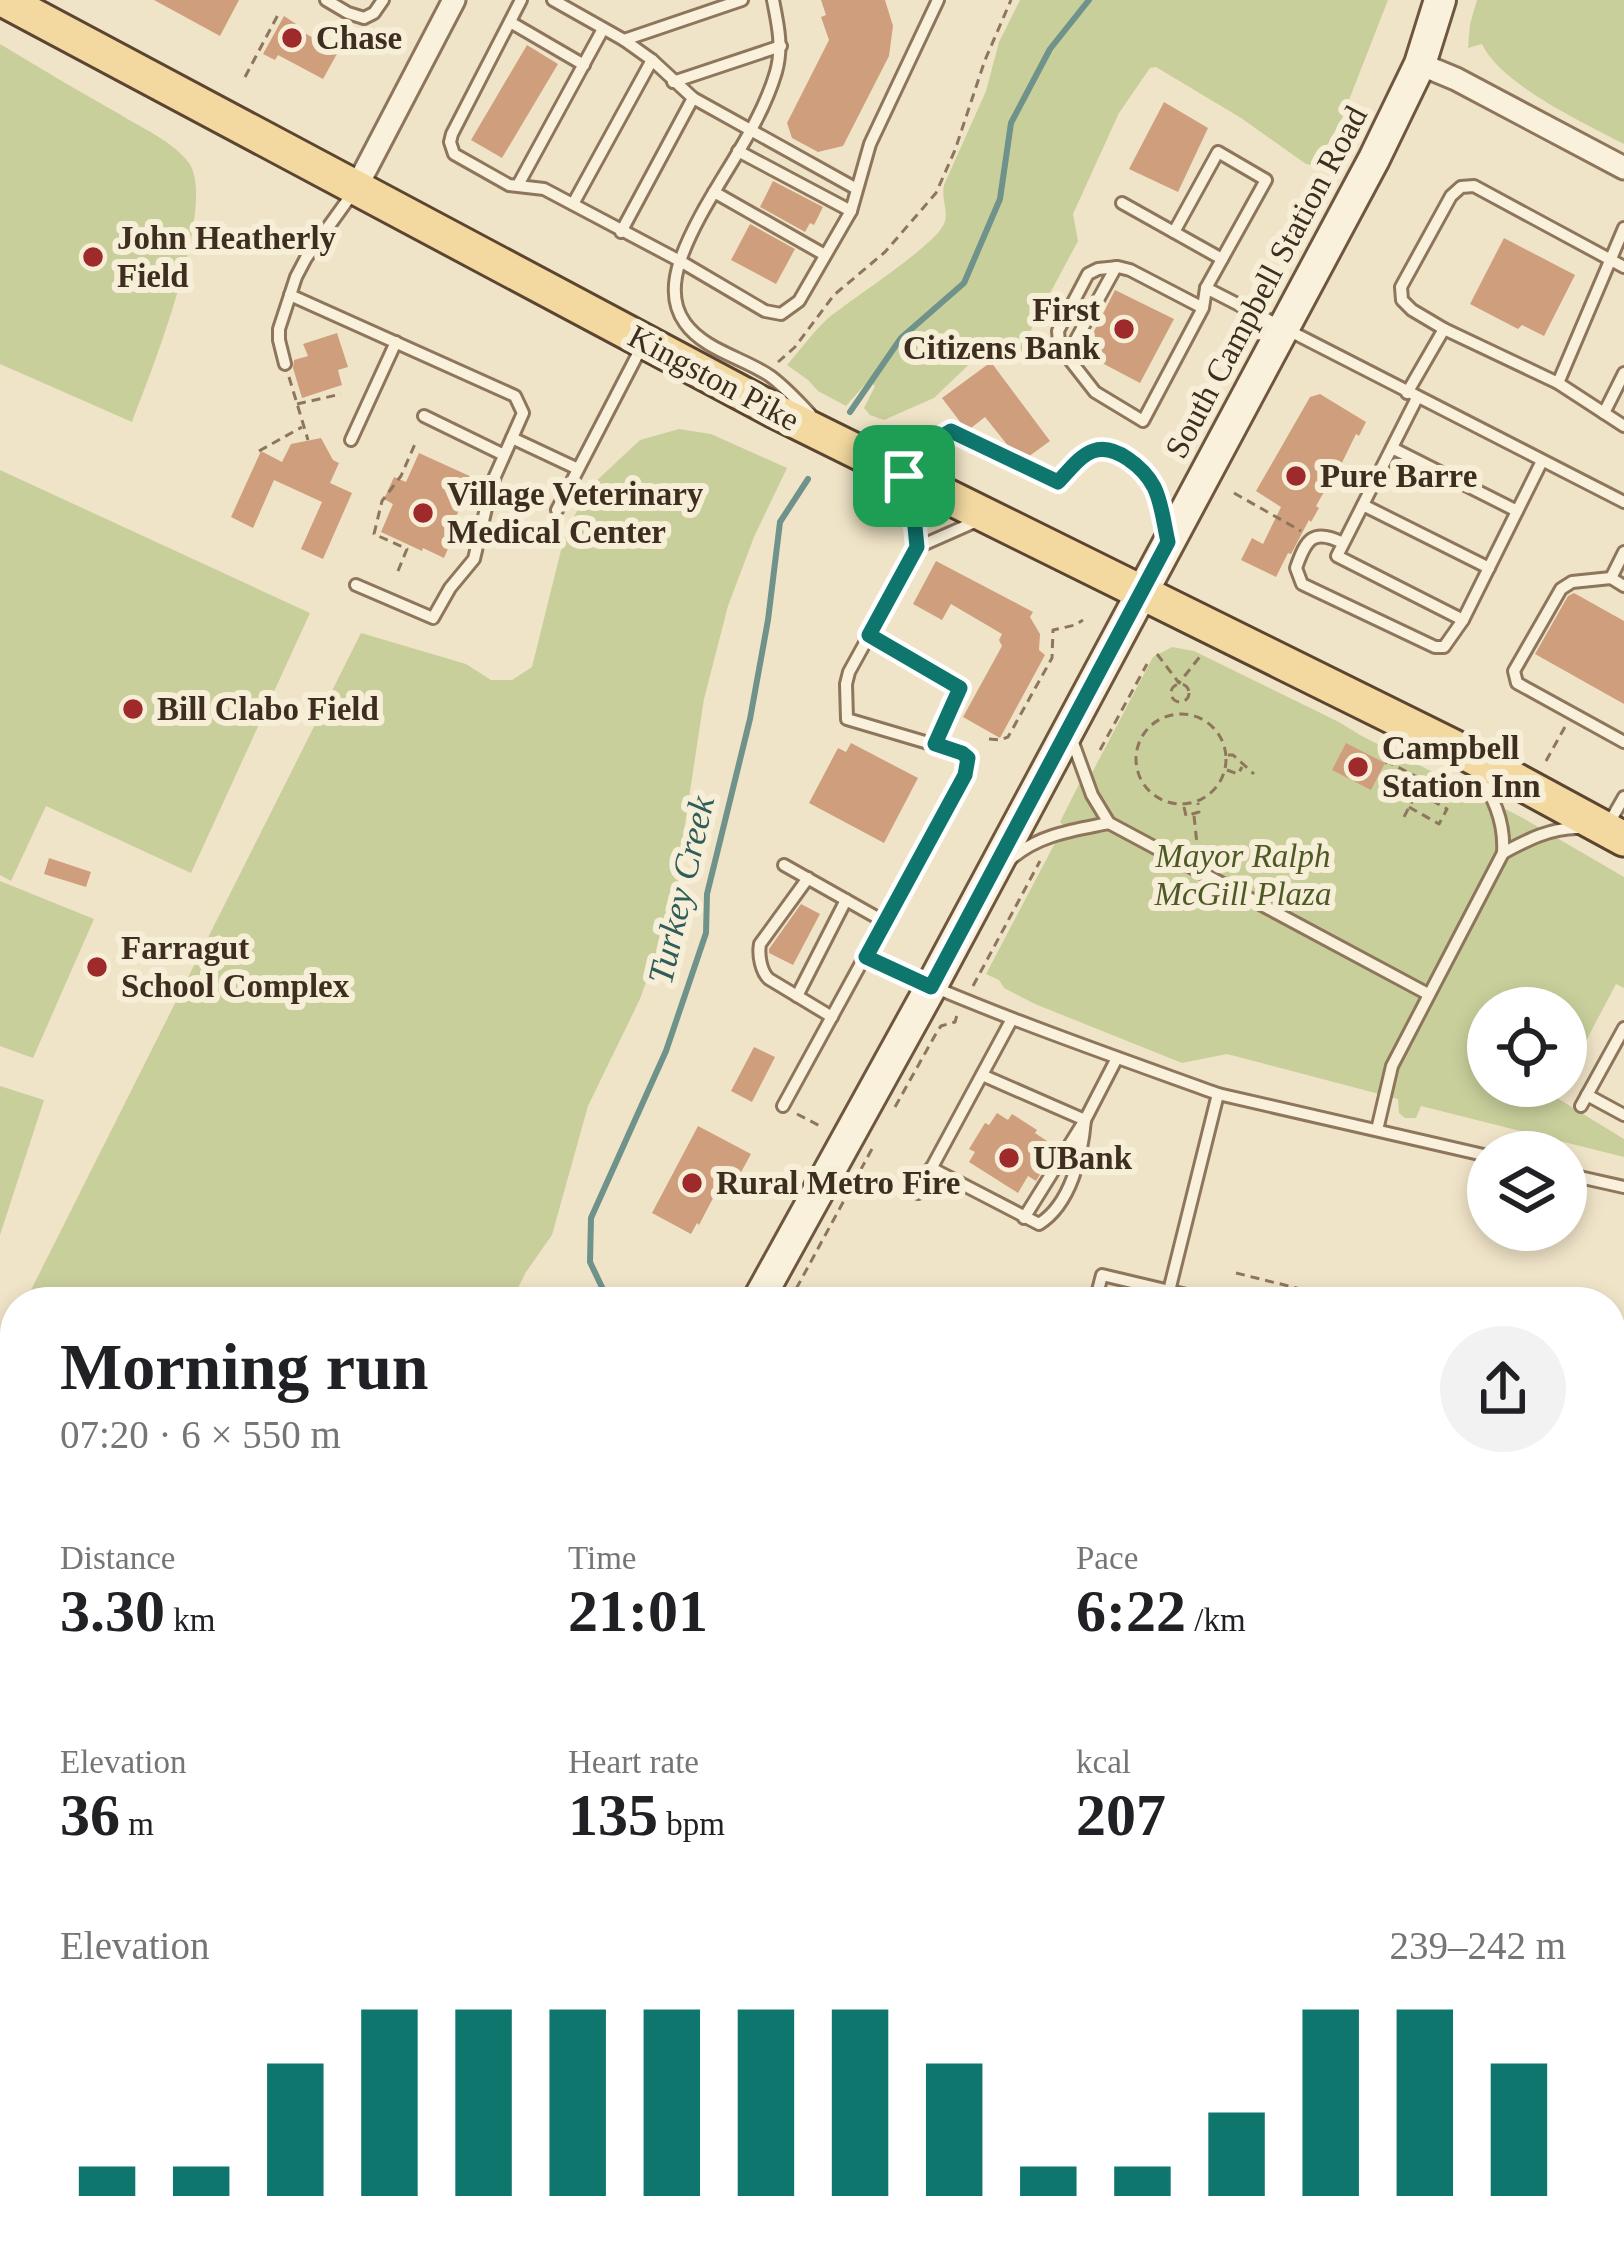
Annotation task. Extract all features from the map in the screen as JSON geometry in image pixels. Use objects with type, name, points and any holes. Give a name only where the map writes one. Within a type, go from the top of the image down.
[{"type":"main road","name":"Kingston Pike","points":[[4,0],[837,442],[1460,750],[1615,834]]},
{"type":"main road","name":"South Campbell Station Road","points":[[766,1287],[1374,159],[1420,64],[1440,0]]},
{"type":"street","points":[[357,187],[454,0]]},
{"type":"street","points":[[1420,64],[1624,168]]},
{"type":"lane","points":[[326,0],[364,18],[383,0]]},
{"type":"lane","points":[[521,0],[450,142],[457,158],[509,185],[544,188],[765,311],[782,314],[800,301],[851,211],[870,144],[938,0]]},
{"type":"lane","points":[[554,0],[624,40],[693,98],[856,188]]},
{"type":"lane","points":[[624,40],[742,0]]},
{"type":"lane","points":[[773,0],[782,46],[776,73],[680,261],[675,297],[678,312],[690,329],[768,375],[837,442]]},
{"type":"lane","points":[[510,22],[584,65]]},
{"type":"lane","points":[[518,185],[603,29]]},
{"type":"lane","points":[[673,82],[782,46]]},
{"type":"lane","points":[[573,204],[652,60]]},
{"type":"lane","points":[[621,232],[693,98]]},
{"type":"lane","points":[[738,152],[851,211]]},
{"type":"lane","points":[[1174,232],[1218,152],[1266,180],[1206,288],[1203,308],[1143,421],[1095,392],[1059,342],[1058,331],[1088,274],[1098,268],[1130,270],[1203,308]]},
{"type":"lane","points":[[1618,264],[1474,186],[1461,187],[1451,196],[1401,287],[1402,300],[1412,310],[1558,383],[1624,423]]},
{"type":"lane","points":[[284,364],[278,340],[290,295],[306,258],[357,187]]},
{"type":"lane","points":[[715,192],[825,255]]},
{"type":"lane","points":[[1122,202],[1222,259]]},
{"type":"lane","points":[[1558,383],[1618,264],[1624,228]]},
{"type":"lane","points":[[1067,356],[1115,267]]},
{"type":"lane","points":[[1206,288],[1624,502]]},
{"type":"lane","points":[[290,295],[515,396],[524,412],[492,483],[474,559],[433,618],[356,585]]},
{"type":"lane","points":[[1444,329],[1392,448],[1337,556],[1463,620]]},
{"type":"lane","points":[[557,510],[645,341]]},
{"type":"lane","points":[[351,440],[396,342]]},
{"type":"lane","points":[[1604,412],[1624,373]]},
{"type":"lane","points":[[424,416],[504,455]]},
{"type":"lane","points":[[783,1106],[968,766],[962,753],[848,719],[849,672],[917,547],[910,478],[951,431],[1058,482],[1079,459],[1109,449],[1132,461],[1154,487],[1168,542]]},
{"type":"lane","points":[[512,438],[578,469]]},
{"type":"lane","points":[[1392,448],[1517,511]]},
{"type":"lane","points":[[1343,543],[1319,534],[1313,537],[1296,568],[1302,584],[1435,647],[1444,647],[1463,620],[1542,461]]},
{"type":"lane","points":[[1363,505],[1489,568]]},
{"type":"lane","points":[[917,547],[988,517]]},
{"type":"lane","points":[[1611,578],[1624,552]]},
{"type":"lane","points":[[1624,586],[1611,578],[1572,582],[1561,589],[1514,670],[1517,683],[1624,742]]},
{"type":"lane","points":[[869,635],[960,688],[935,744]]},
{"type":"lane","points":[[1069,727],[1092,795],[1109,823],[1427,994]]},
{"type":"lane","points":[[1377,1130],[1392,1066],[1503,853],[1498,814],[1486,786],[1460,750]]},
{"type":"lane","points":[[1503,853],[1564,827],[1615,834],[1624,796]]},
{"type":"lane","points":[[988,878],[1035,842],[1109,823]]},
{"type":"lane","points":[[784,865],[885,922]]},
{"type":"lane","points":[[808,878],[759,952],[765,975],[832,1017]]},
{"type":"lane","points":[[797,996],[846,900]]},
{"type":"lane","points":[[866,957],[931,987],[1218,1094],[1467,1151]]},
{"type":"lane","points":[[918,1192],[1012,1018]]},
{"type":"lane","points":[[1624,1028],[1584,1101],[1624,1115]]},
{"type":"lane","points":[[1024,1218],[1117,1058]]},
{"type":"lane","points":[[982,1075],[1085,1120]]},
{"type":"lane","points":[[1170,1287],[1218,1094]]},
{"type":"lane","points":[[931,1168],[1039,1224],[1050,1217],[1082,1156],[1085,1120]]},
{"type":"lane","points":[[1587,1179],[1624,1187]]},
{"type":"lane","points":[[1099,1287],[1102,1275],[1152,1287]]},
{"type":"path","points":[[772,367],[795,346],[834,295],[885,252],[936,193],[1011,0]]},
{"type":"path","points":[[245,77],[280,10]]},
{"type":"path","points":[[284,364],[308,440]]},
{"type":"path","points":[[297,404],[341,394]]},
{"type":"path","points":[[259,451],[304,427]]},
{"type":"path","points":[[398,571],[407,549],[374,534],[382,501],[401,476],[415,444]]},
{"type":"path","points":[[1234,494],[1313,537]]},
{"type":"path","points":[[989,739],[1008,737],[1052,658],[1054,630],[1083,620]]},
{"type":"path","points":[[1157,654],[1179,683],[1186,686],[1190,694],[1180,702],[1173,699],[1173,688],[1179,683],[1202,654]]},
{"type":"path","points":[[1100,750],[1147,664]]},
{"type":"path","points":[[1180,702],[1180,713]]},
{"type":"path","points":[[1180,713],[1206,721],[1216,730],[1226,755],[1215,788],[1198,801],[1183,804],[1169,803],[1145,787],[1136,760],[1144,733],[1154,723],[1180,713]]},
{"type":"path","points":[[1546,761],[1572,713]]},
{"type":"path","points":[[1226,755],[1233,755],[1253,774]]},
{"type":"path","points":[[1385,764],[1423,780],[1404,817]]},
{"type":"path","points":[[1225,769],[1238,775],[1243,765]]},
{"type":"path","points":[[1408,807],[1439,824],[1448,808],[1417,791]]},
{"type":"path","points":[[1183,804],[1186,815],[1193,814],[1199,812],[1198,801]]},
{"type":"path","points":[[1193,814],[1197,844]]},
{"type":"path","points":[[890,1115],[938,1030],[956,1022],[1040,861]]},
{"type":"path","points":[[796,1113],[822,1127]]},
{"type":"path","points":[[797,1287],[880,1132]]},
{"type":"path","points":[[1236,1273],[1292,1287]]},
{"type":"green space","points":[[1020,0],[1388,0],[1342,118],[1316,166],[1156,67],[1150,68],[1119,113],[1073,214],[1078,241],[1019,356],[1000,361],[983,351],[934,398],[884,420],[864,408],[875,386],[868,381],[846,406],[818,391],[787,365],[824,322],[939,231],[946,217],[944,185]]},
{"type":"green space","points":[[1477,0],[1624,0],[1624,144],[1525,88],[1506,74],[1482,44],[1468,48]]},
{"type":"green space","name":"John Heatherly Field","points":[[0,44],[157,136],[189,163],[196,184],[188,251],[166,330],[132,422],[0,364]]},
{"type":"green space","points":[[679,429],[711,434],[787,468],[728,606],[704,699],[680,885],[640,999],[588,1106],[552,1235],[518,1287],[33,1287],[361,633],[466,664],[491,680],[512,680],[532,667],[566,530],[593,484],[640,440]]},
{"type":"green space","name":"Bill Clabo Field","points":[[0,470],[310,613],[191,873],[46,806],[11,881],[0,875]]},
{"type":"green space","name":"Mayor Ralph McGill Plaza","points":[[1172,647],[1194,651],[1521,817],[1624,877],[1624,988],[1616,984],[1587,1039],[1587,987],[1467,987],[1467,1107],[1572,1107],[1624,1139],[1624,1157],[1587,1148],[1587,1131],[1521,1131],[1421,1106],[1416,1118],[1405,1118],[1399,1113],[1398,1099],[1227,1054],[1182,1063],[1035,1004],[986,974],[1064,826],[1060,822],[1079,784],[1085,786],[1153,657]]},
{"type":"green space","points":[[0,881],[94,919],[33,1058],[0,1046]]},
{"type":"green space","points":[[0,1086],[44,1100],[0,1235]]},
{"type":"building","points":[[154,0],[239,0],[220,36]]},
{"type":"building","points":[[821,0],[885,0],[893,26],[889,56],[843,146],[818,152],[792,138],[787,123],[829,40]]},
{"type":"building","name":"Chase","points":[[284,16],[294,27],[338,52],[323,79],[278,55],[275,60],[263,54]]},
{"type":"building","points":[[527,45],[558,64],[502,158],[471,140]]},
{"type":"building","points":[[1164,102],[1208,128],[1178,192],[1129,169]]},
{"type":"building","points":[[773,181],[823,207],[805,232],[760,207]]},
{"type":"building","points":[[750,224],[795,249],[776,284],[731,260]]},
{"type":"building","points":[[1504,238],[1575,275],[1544,336],[1522,325],[1518,329],[1470,304]]},
{"type":"building","name":"First Citizens Bank","points":[[1115,290],[1174,319],[1140,383],[1083,353]]},
{"type":"building","points":[[337,333],[348,367],[338,370],[342,385],[302,398],[294,360],[308,356],[303,344]]},
{"type":"building","points":[[991,362],[1050,441],[1028,457],[1009,447],[985,417],[971,428],[961,423],[942,398]]},
{"type":"building","points":[[1320,394],[1366,422],[1276,577],[1241,560],[1252,538],[1263,544],[1281,507],[1256,491],[1310,397]]},
{"type":"building","points":[[321,438],[339,463],[330,483],[352,493],[323,559],[301,549],[322,502],[274,480],[253,528],[231,517],[261,451],[282,462],[291,444]]},
{"type":"building","name":"Village Veterinary Medical Center","points":[[419,453],[474,478],[453,523],[458,525],[444,558],[381,532],[393,504],[384,499],[394,477],[406,482]]},
{"type":"building","points":[[936,561],[1033,612],[1030,617],[1040,634],[1039,650],[1045,655],[1000,738],[963,717],[1002,646],[1002,634],[951,604],[942,620],[913,604]]},
{"type":"building","points":[[1574,593],[1624,621],[1624,704],[1535,654]]},
{"type":"building","points":[[851,743],[918,778],[884,843],[809,803],[838,748],[846,752]]},
{"type":"building","name":"Campbell Station Inn","points":[[1346,743],[1385,763],[1371,790],[1332,770]]},
{"type":"building","points":[[49,858],[91,872],[86,887],[44,874]]},
{"type":"building","points":[[801,904],[820,914],[793,965],[769,949]]},
{"type":"building","points":[[754,1047],[775,1057],[752,1102],[731,1091]]},
{"type":"building","name":"UBank","points":[[997,1113],[1008,1120],[1012,1114],[1047,1141],[1039,1154],[1049,1160],[1036,1181],[1028,1176],[1018,1193],[969,1162],[975,1152],[969,1149]]},
{"type":"building","name":"Rural Metro Fire","points":[[698,1126],[751,1154],[733,1187],[722,1181],[691,1234],[652,1213]]},
{"type":"waterway","name":"Turkey Creek","points":[[850,412],[901,338],[964,283],[1000,199],[1011,123],[1050,49],[1089,0]]},
{"type":"waterway","name":"Turkey Creek","points":[[602,1287],[590,1262],[591,1218],[666,1051],[706,933],[707,894],[750,719],[780,522],[808,479]]},
{"type":"place","name":"Chase","points":[[292,38]]},
{"type":"place","name":"John Heatherly Field","points":[[93,257]]},
{"type":"place","name":"First Citizens Bank","points":[[1124,329]]},
{"type":"place","name":"Pure Barre","points":[[1296,476]]},
{"type":"place","name":"Village Veterinary Medical Center","points":[[423,513]]},
{"type":"place","name":"Bill Clabo Field","points":[[133,709]]},
{"type":"place","name":"Campbell Station Inn","points":[[1358,767]]},
{"type":"place","name":"Farragut School Complex","points":[[97,967]]},
{"type":"place","name":"UBank","points":[[1009,1158]]},
{"type":"place","name":"Rural Metro Fire","points":[[692,1183]]},
{"type":"route","points":[[951,431],[1058,482],[1079,459],[1109,449],[1132,461],[1154,487],[1168,542],[931,987],[866,957],[968,766],[962,753],[935,744],[960,688],[869,635],[917,547],[904,476],[916,481],[937,442],[951,431]]}]
